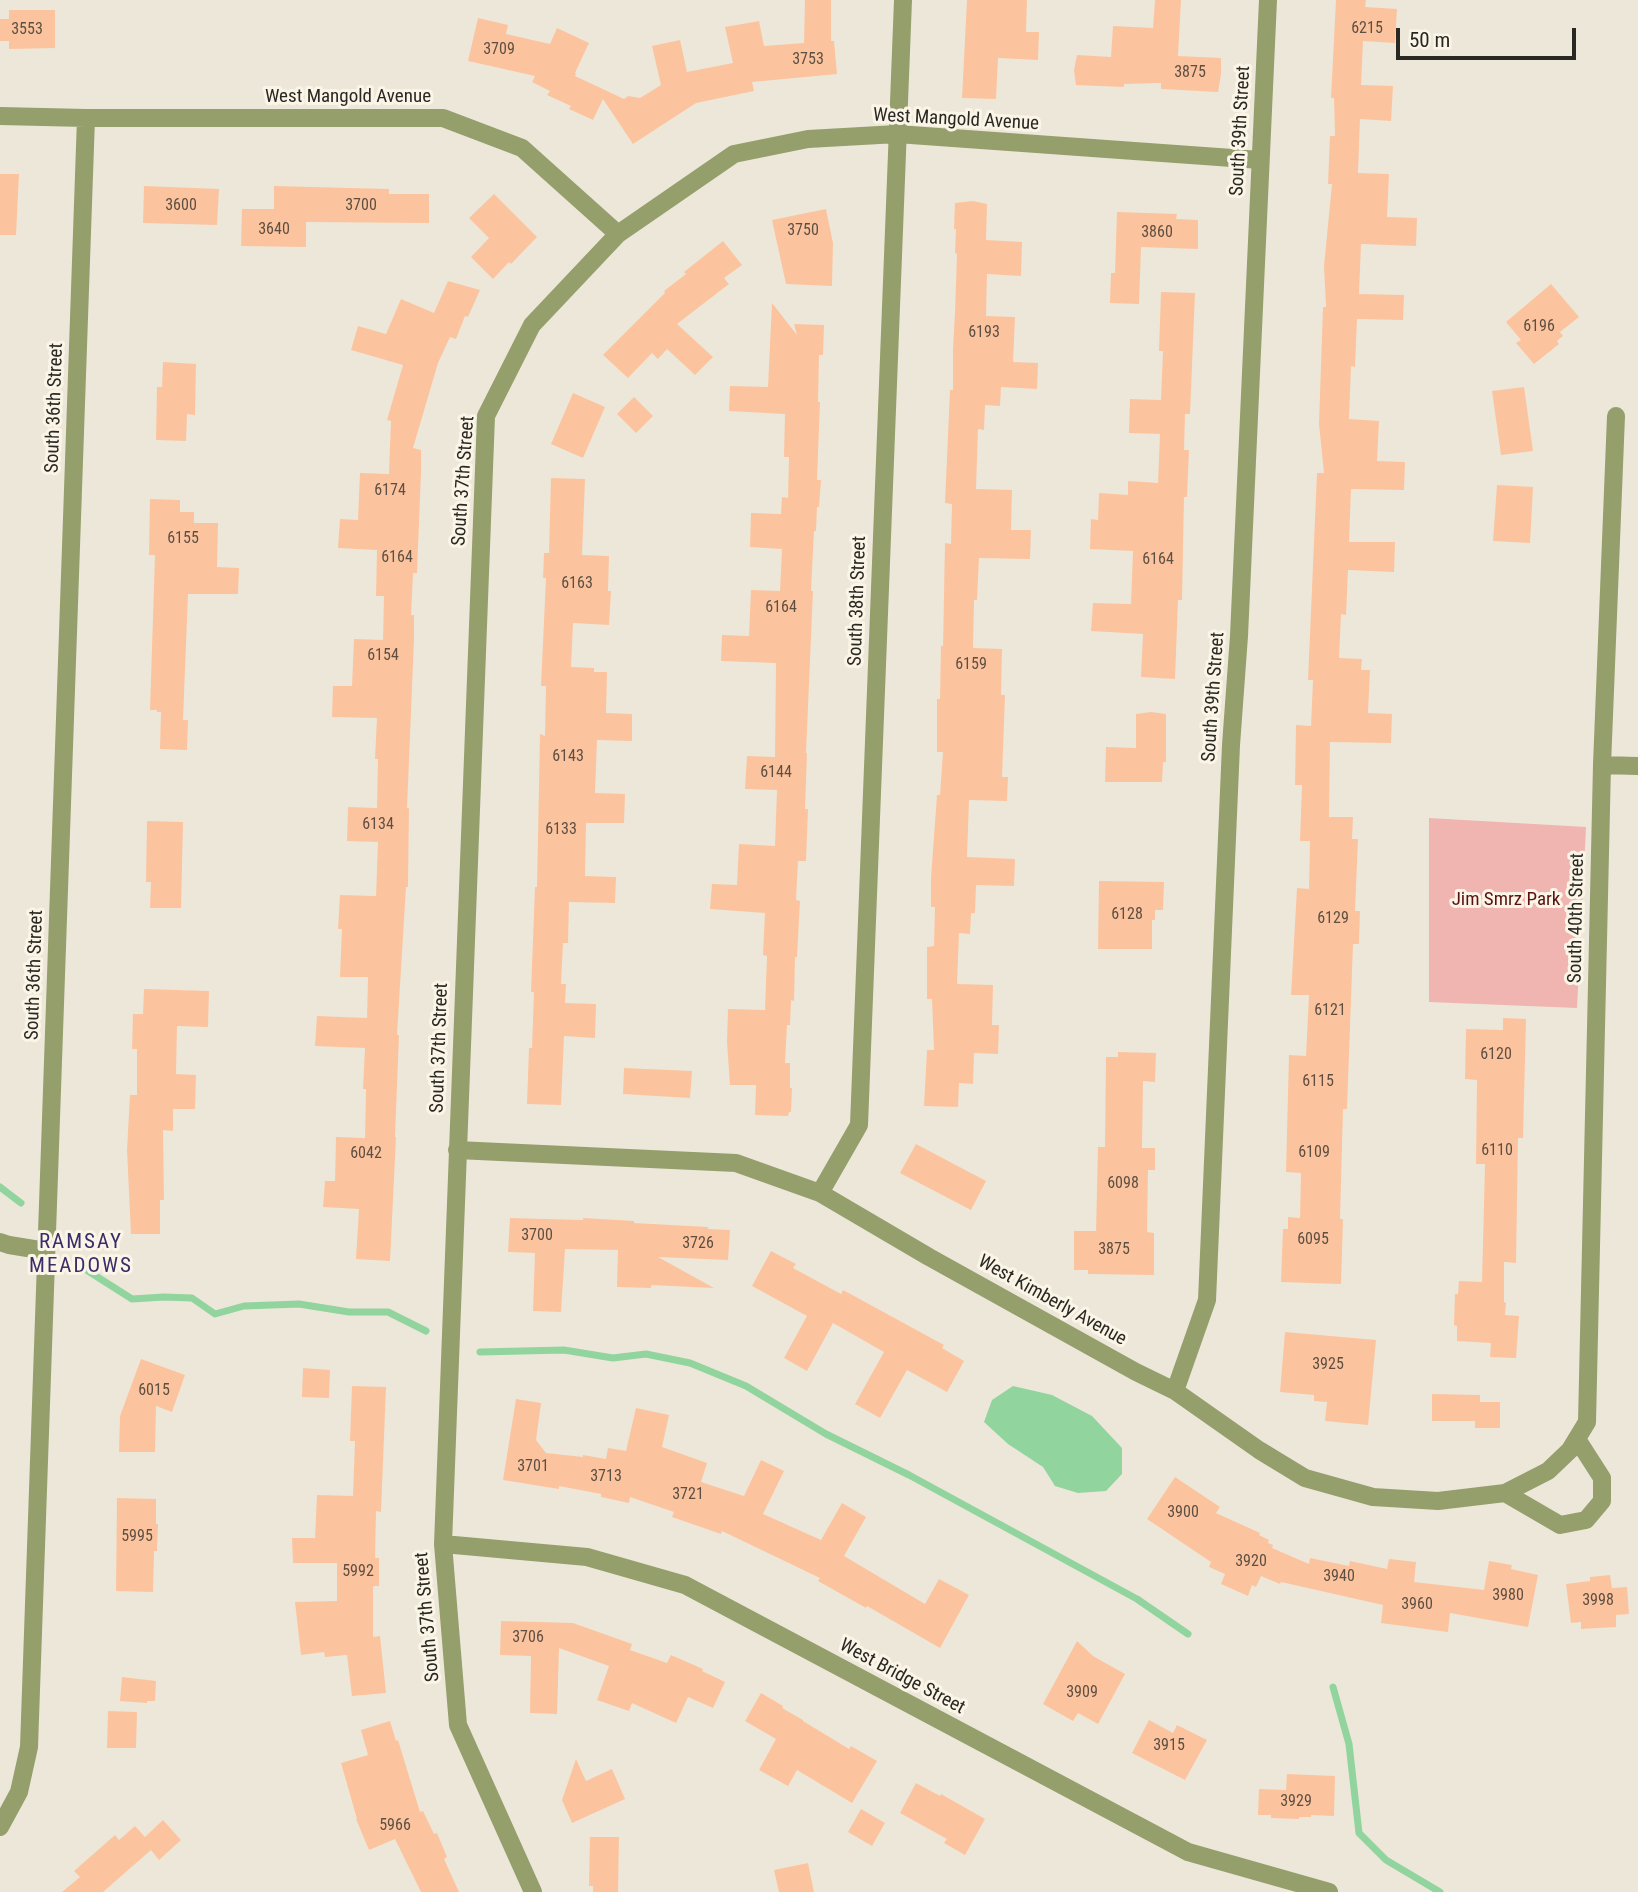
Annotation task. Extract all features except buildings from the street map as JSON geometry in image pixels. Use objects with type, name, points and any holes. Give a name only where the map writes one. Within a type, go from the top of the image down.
[{"type":"street","name":"South 38th Street","points":[[820,1193],[859,1125],[903,0]]},
{"type":"street","name":"South 39th Street","points":[[1175,1391],[1207,1300],[1230,759],[1240,636],[1268,0]]},
{"type":"street","name":"West Mangold Avenue","points":[[0,116],[443,118],[522,148],[618,233],[734,154],[808,139],[897,134],[1261,160]]},
{"type":"street","name":"South 36th Street","points":[[0,1827],[19,1792],[29,1747],[86,118]]},
{"type":"street","name":"South 37th Street","points":[[533,1892],[458,1725],[443,1544],[486,416],[532,325],[618,233]]},
{"type":"street","name":"South 40th Street","points":[[1587,1422],[1602,765],[1616,416]]},
{"type":"street","points":[[1602,765],[1638,766]]},
{"type":"street","name":"West Kimberly Avenue","points":[[457,1150],[736,1163],[820,1193],[1014,1304],[1175,1391],[1259,1450],[1305,1478],[1373,1497],[1438,1501],[1505,1493],[1548,1471],[1570,1450],[1587,1422]]},
{"type":"street","points":[[0,1242],[46,1251]]},
{"type":"street","points":[[1505,1493],[1560,1525],[1587,1520],[1602,1501],[1602,1479],[1577,1439]]},
{"type":"street","name":"West Bridge Street","points":[[443,1544],[587,1557],[685,1585],[1188,1852],[1328,1892]]},
{"type":"green space","name":"Jim Smrz Park","points":[[1429,818],[1586,827],[1577,1008],[1429,1002]]},
{"type":"shaded area","points":[[1013,1386],[1052,1395],[1092,1416],[1122,1448],[1122,1474],[1106,1491],[1078,1493],[1055,1486],[1043,1467],[1008,1444],[984,1422],[992,1400]]},
{"type":"waterway","points":[[0,1187],[21,1203]]},
{"type":"waterway","points":[[88,1271],[132,1299],[192,1298],[215,1314],[244,1306],[299,1304],[349,1312],[388,1312],[426,1331]]},
{"type":"waterway","points":[[480,1352],[564,1350],[613,1358],[646,1354],[690,1363],[746,1386],[826,1434],[909,1475],[1137,1599],[1188,1634]]},
{"type":"waterway","points":[[1333,1687],[1349,1744],[1359,1833],[1386,1860],[1440,1892]]},
{"type":"district","name":"RAMSAY MEADOWS","points":[[81,1255]]}]
